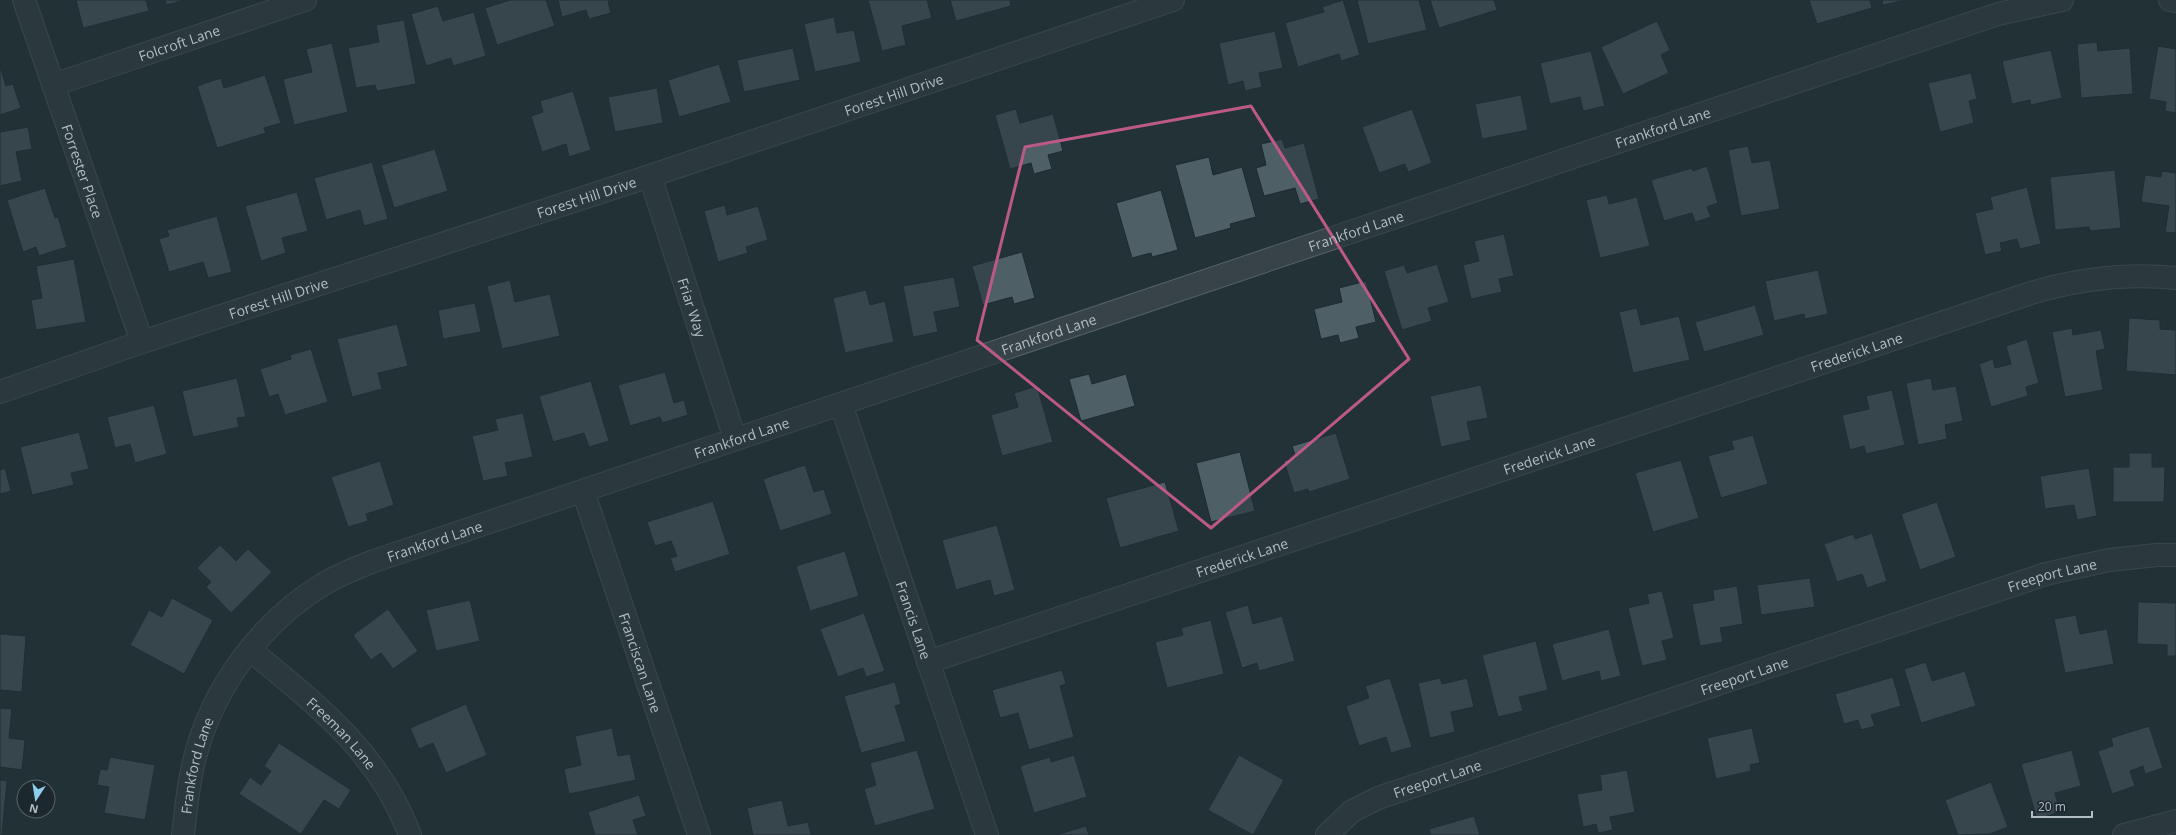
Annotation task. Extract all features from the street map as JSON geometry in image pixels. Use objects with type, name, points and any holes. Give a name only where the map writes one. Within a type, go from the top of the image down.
[{"type":"street","name":"Forrester Place","points":[[24,0],[142,342]]},
{"type":"street","name":"Folcroft Lane","points":[[53,85],[305,0]]},
{"type":"street","name":"Forest Hill Drive","points":[[0,392],[142,342],[650,176],[1173,0]]},
{"type":"street","name":"Frankford Lane","points":[[183,835],[191,776],[202,732],[222,690],[250,650],[284,614],[305,597],[335,578],[374,561],[1998,14],[2062,0]]},
{"type":"street","points":[[2170,0],[2176,1]]},
{"type":"street","name":"Friar Way","points":[[650,176],[735,439]]},
{"type":"street","name":"Frederick Lane","points":[[928,662],[2028,294],[2061,284],[2099,278],[2137,275],[2176,278]]},
{"type":"street","name":"Francis Lane","points":[[841,404],[986,835]]},
{"type":"street","name":"Franciscan Lane","points":[[584,491],[699,835]]},
{"type":"street","name":"Freeport Lane","points":[[1327,835],[1352,811],[1378,798],[1878,629],[2067,568],[2109,560],[2157,554],[2176,555]]},
{"type":"street","name":"Freeman Lane","points":[[250,650],[316,703],[345,731],[388,789],[410,835]]},
{"type":"street","points":[[2124,835],[2176,821]]},
{"type":"highlighted area","points":[[1251,106],[1409,359],[1211,528],[977,340],[1025,147]]},
{"type":"building","points":[[76,0],[146,0],[149,11],[83,28]]},
{"type":"building","points":[[165,0],[185,0],[166,5]]},
{"type":"building","points":[[510,0],[546,0],[555,26],[497,45],[485,8]]},
{"type":"building","points":[[558,0],[614,0],[608,2],[611,13],[589,19],[586,10],[562,17]]},
{"type":"building","points":[[868,0],[927,0],[932,18],[902,26],[906,45],[882,51]]},
{"type":"building","points":[[950,0],[1010,0],[1011,6],[956,21]]},
{"type":"building","points":[[1343,0],[1360,55],[1341,61],[1339,54],[1298,67],[1285,23],[1324,12],[1322,7]]},
{"type":"building","points":[[1357,0],[1419,0],[1427,30],[1368,44]]},
{"type":"building","points":[[1430,0],[1494,0],[1497,10],[1439,28]]},
{"type":"building","points":[[1809,0],[1870,0],[1872,8],[1817,24]]},
{"type":"building","points":[[1882,0],[1907,0],[1883,5]]},
{"type":"building","points":[[438,6],[443,21],[474,12],[486,56],[453,66],[451,58],[426,66],[411,14]]},
{"type":"building","points":[[834,17],[837,33],[854,30],[861,62],[815,72],[804,24]]},
{"type":"building","points":[[404,20],[416,84],[377,91],[375,85],[356,88],[348,48],[379,42],[376,25]]},
{"type":"building","points":[[1657,21],[1670,50],[1661,55],[1669,73],[1623,94],[1601,47]]},
{"type":"building","points":[[1275,31],[1283,68],[1259,73],[1262,87],[1245,91],[1243,81],[1228,85],[1219,43]]},
{"type":"building","points":[[2097,42],[2098,51],[2130,48],[2133,94],[2081,98],[2077,44]]},
{"type":"building","points":[[332,43],[348,112],[294,125],[283,79],[312,72],[306,49]]},
{"type":"building","points":[[2158,46],[2176,49],[2176,113],[2165,111],[2166,102],[2149,99]]},
{"type":"building","points":[[793,48],[800,80],[744,92],[737,60]]},
{"type":"building","points":[[2051,50],[2062,98],[2031,105],[2030,100],[2012,104],[2002,61]]},
{"type":"building","points":[[1591,51],[1605,106],[1583,111],[1580,97],[1550,104],[1540,63]]},
{"type":"building","points":[[719,64],[731,102],[679,117],[668,80]]},
{"type":"building","points":[[0,66],[6,86],[13,84],[21,108],[0,115]]},
{"type":"building","points":[[1971,73],[1977,99],[1969,101],[1974,123],[1940,132],[1928,83]]},
{"type":"building","points":[[265,75],[281,123],[264,128],[266,133],[217,148],[197,86],[221,78],[224,88]]},
{"type":"building","points":[[657,88],[663,123],[615,132],[608,97]]},
{"type":"building","points":[[573,91],[591,150],[569,157],[566,144],[542,152],[531,116],[543,112],[540,101]]},
{"type":"building","points":[[1521,95],[1528,130],[1482,139],[1475,104]]},
{"type":"building","points":[[1016,109],[1020,123],[1053,114],[1063,151],[1048,155],[1052,169],[1034,174],[1031,163],[1010,169],[995,115]]},
{"type":"building","points":[[1412,109],[1432,163],[1408,172],[1405,164],[1379,173],[1362,127]]},
{"type":"building","points":[[28,127],[32,149],[16,152],[22,181],[0,186],[0,132]]},
{"type":"building","points":[[1282,139],[1285,148],[1304,143],[1319,199],[1300,204],[1295,188],[1264,196],[1256,168],[1266,165],[1261,144]]},
{"type":"building","points":[[1748,146],[1752,163],[1770,160],[1780,209],[1741,216],[1728,150]]},
{"type":"building","points":[[435,149],[448,191],[394,208],[381,165]]},
{"type":"building","points":[[1209,157],[1213,175],[1242,167],[1256,217],[1230,224],[1231,228],[1195,238],[1175,165]]},
{"type":"building","points":[[372,162],[388,219],[364,226],[360,210],[326,220],[314,178]]},
{"type":"building","points":[[1707,166],[1718,203],[1707,207],[1711,217],[1695,222],[1692,213],[1664,221],[1651,180],[1692,168],[1693,171]]},
{"type":"building","points":[[2115,170],[2121,228],[2090,231],[2089,227],[2055,230],[2050,177]]},
{"type":"building","points":[[2162,171],[2176,173],[2176,233],[2165,232],[2169,206],[2141,202],[2145,175],[2161,177]]},
{"type":"building","points":[[2027,187],[2041,244],[2020,249],[2017,239],[2000,243],[2002,251],[1985,255],[1975,213],[1993,209],[1990,197]]},
{"type":"building","points":[[45,188],[55,218],[58,217],[67,247],[39,256],[36,247],[23,252],[7,200]]},
{"type":"building","points":[[1161,190],[1178,250],[1152,257],[1151,253],[1132,258],[1116,203]]},
{"type":"building","points":[[297,192],[308,231],[282,238],[286,253],[261,261],[245,206]]},
{"type":"building","points":[[1607,195],[1609,204],[1637,197],[1650,246],[1600,258],[1586,200]]},
{"type":"building","points":[[725,205],[727,215],[758,206],[768,240],[746,247],[748,253],[718,262],[704,211]]},
{"type":"building","points":[[217,216],[232,272],[208,278],[203,262],[169,272],[159,239],[169,236],[167,230]]},
{"type":"building","points":[[1504,234],[1514,276],[1499,279],[1502,292],[1471,299],[1463,265],[1479,261],[1474,241]]},
{"type":"building","points":[[1022,252],[1035,298],[1014,304],[1012,297],[983,305],[972,266]]},
{"type":"building","points":[[74,259],[86,322],[36,330],[31,300],[42,298],[36,266]]},
{"type":"building","points":[[1437,264],[1449,302],[1428,308],[1432,321],[1402,330],[1384,271],[1404,265],[1407,273]]},
{"type":"building","points":[[1818,270],[1828,314],[1805,319],[1804,314],[1774,321],[1765,281]]},
{"type":"building","points":[[954,277],[960,307],[934,312],[938,332],[913,337],[903,286]]},
{"type":"building","points":[[510,280],[515,302],[550,294],[560,336],[502,349],[487,286]]},
{"type":"building","points":[[1366,281],[1376,322],[1356,327],[1359,338],[1340,343],[1338,335],[1321,339],[1314,309],[1342,302],[1339,288]]},
{"type":"building","points":[[866,290],[870,305],[885,301],[894,342],[845,353],[833,298]]},
{"type":"building","points":[[475,303],[481,332],[443,339],[438,310]]},
{"type":"building","points":[[1755,305],[1764,335],[1704,352],[1695,322]]},
{"type":"building","points":[[1637,308],[1641,325],[1679,316],[1690,360],[1633,373],[1619,312]]},
{"type":"building","points":[[2129,318],[2160,320],[2160,329],[2176,330],[2176,375],[2126,371]]},
{"type":"building","points":[[397,324],[408,366],[378,373],[382,389],[352,397],[337,339]]},
{"type":"building","points":[[2072,328],[2073,335],[2101,330],[2105,349],[2096,351],[2103,390],[2065,397],[2052,332]]},
{"type":"building","points":[[2027,339],[2039,383],[2026,387],[2028,396],[1991,407],[1979,364],[1993,359],[1995,368],[2011,364],[2006,346]]},
{"type":"building","points":[[311,349],[328,402],[285,415],[278,394],[269,397],[260,369],[291,359],[290,355]]},
{"type":"building","points":[[665,372],[674,403],[684,400],[688,415],[662,423],[660,417],[630,426],[618,385]]},
{"type":"building","points":[[1089,374],[1092,384],[1126,374],[1135,406],[1081,421],[1069,379]]},
{"type":"building","points":[[237,378],[246,417],[237,418],[239,427],[193,437],[182,391]]},
{"type":"building","points":[[1931,378],[1933,390],[1956,386],[1963,421],[1945,425],[1947,439],[1918,445],[1906,383]]},
{"type":"building","points":[[591,381],[609,441],[589,447],[584,433],[553,442],[539,396]]},
{"type":"building","points":[[1481,385],[1488,418],[1467,422],[1471,440],[1441,447],[1430,396]]},
{"type":"building","points":[[1037,386],[1053,442],[1002,456],[991,415],[1018,407],[1014,393]]},
{"type":"building","points":[[1892,390],[1905,445],[1866,454],[1864,446],[1850,450],[1842,415],[1869,409],[1866,396]]},
{"type":"building","points":[[154,405],[167,454],[135,463],[130,444],[115,448],[107,417]]},
{"type":"building","points":[[523,413],[533,457],[505,463],[508,476],[483,481],[472,436],[498,430],[495,419]]},
{"type":"building","points":[[79,432],[89,469],[71,473],[74,485],[32,495],[20,447]]},
{"type":"building","points":[[1336,433],[1350,479],[1309,492],[1308,489],[1294,493],[1284,461],[1296,458],[1292,446]]},
{"type":"building","points":[[1753,435],[1768,484],[1721,498],[1708,456],[1734,449],[1731,441]]},
{"type":"building","points":[[1240,452],[1255,511],[1211,522],[1196,463]]},
{"type":"building","points":[[2129,453],[2152,453],[2152,467],[2165,467],[2164,502],[2113,502],[2113,467],[2129,467]]},
{"type":"building","points":[[1681,460],[1699,518],[1653,532],[1635,473]]},
{"type":"building","points":[[380,461],[394,505],[366,514],[368,521],[348,527],[331,477]]},
{"type":"building","points":[[805,465],[814,492],[824,489],[832,514],[780,531],[763,479]]},
{"type":"building","points":[[5,468],[11,491],[0,494],[0,470]]},
{"type":"building","points":[[2089,468],[2097,516],[2077,520],[2074,505],[2045,509],[2040,476]]},
{"type":"building","points":[[1165,482],[1179,531],[1120,548],[1106,498]]},
{"type":"building","points":[[713,501],[730,554],[675,572],[670,558],[677,556],[671,541],[655,546],[647,522]]},
{"type":"building","points":[[1937,502],[1956,557],[1920,570],[1901,514]]},
{"type":"building","points":[[997,525],[1015,590],[994,596],[990,580],[956,590],[942,540]]},
{"type":"building","points":[[1872,533],[1887,581],[1867,588],[1862,574],[1837,582],[1824,544],[1853,534],[1855,539]]},
{"type":"building","points":[[220,545],[236,561],[248,549],[272,572],[231,613],[206,587],[211,582],[197,568]]},
{"type":"building","points":[[845,551],[859,596],[810,611],[796,566]]},
{"type":"building","points":[[1810,578],[1815,607],[1761,615],[1757,585]]},
{"type":"building","points":[[1737,586],[1743,624],[1720,628],[1723,642],[1700,646],[1692,604],[1714,600],[1713,590]]},
{"type":"building","points":[[1662,591],[1674,638],[1662,641],[1667,660],[1642,666],[1628,608],[1649,603],[1647,594]]},
{"type":"building","points":[[172,598],[213,620],[184,674],[130,645],[149,610],[162,617]]},
{"type":"building","points":[[470,600],[480,641],[436,651],[426,610]]},
{"type":"building","points":[[2138,602],[2176,603],[2176,656],[2167,656],[2167,645],[2137,644]]},
{"type":"building","points":[[1248,605],[1253,624],[1282,616],[1295,661],[1259,671],[1257,663],[1242,668],[1225,612]]},
{"type":"building","points":[[388,609],[418,651],[393,669],[381,653],[371,660],[353,635]]},
{"type":"building","points":[[864,613],[885,671],[866,677],[863,668],[838,677],[820,629]]},
{"type":"building","points":[[2076,615],[2080,634],[2107,629],[2114,664],[2065,673],[2054,619]]},
{"type":"building","points":[[1211,620],[1224,674],[1167,688],[1155,642],[1183,635],[1181,628]]},
{"type":"building","points":[[1609,629],[1621,676],[1601,681],[1599,671],[1562,681],[1552,644]]},
{"type":"building","points":[[0,634],[26,636],[22,692],[0,690]]},
{"type":"building","points":[[1536,641],[1548,690],[1519,697],[1523,711],[1498,717],[1482,655]]},
{"type":"building","points":[[1926,662],[1932,681],[1965,671],[1976,706],[1921,723],[1904,669]]},
{"type":"building","points":[[1062,670],[1066,684],[1060,686],[1074,737],[1029,750],[1018,713],[1000,718],[992,690]]},
{"type":"building","points":[[1893,677],[1901,706],[1871,715],[1875,726],[1861,730],[1858,720],[1844,724],[1835,694]]},
{"type":"building","points":[[1390,678],[1412,747],[1391,753],[1386,737],[1359,746],[1346,706],[1369,698],[1365,686]]},
{"type":"building","points":[[1440,678],[1442,684],[1467,678],[1474,707],[1451,712],[1455,732],[1430,738],[1418,683]]},
{"type":"building","points":[[895,682],[901,704],[895,706],[906,741],[861,753],[844,696]]},
{"type":"building","points":[[466,704],[487,755],[446,773],[433,743],[419,749],[410,728]]},
{"type":"building","points":[[0,708],[12,709],[9,738],[25,740],[22,770],[0,767]]},
{"type":"building","points":[[2149,726],[2163,768],[2145,774],[2143,766],[2130,771],[2135,786],[2112,794],[2098,751],[2113,746],[2111,738]]},
{"type":"building","points":[[612,728],[618,756],[630,754],[636,780],[569,794],[564,769],[581,765],[575,736]]},
{"type":"building","points":[[1752,728],[1760,763],[1750,765],[1751,771],[1716,779],[1707,738]]},
{"type":"building","points":[[279,743],[351,790],[339,809],[324,800],[301,834],[239,794],[250,777],[261,785],[271,771],[264,766]]},
{"type":"building","points":[[917,750],[935,809],[875,826],[864,789],[876,785],[870,763]]},
{"type":"building","points":[[2072,750],[2081,786],[2055,793],[2060,812],[2037,819],[2021,764]]},
{"type":"building","points":[[1074,755],[1087,797],[1034,813],[1020,766],[1050,757],[1051,762]]},
{"type":"building","points":[[1239,755],[1284,780],[1253,835],[1208,810]]},
{"type":"building","points":[[110,757],[155,765],[145,820],[104,813],[109,787],[97,785],[100,769],[107,770]]},
{"type":"building","points":[[1627,770],[1635,812],[1610,817],[1613,830],[1598,833],[1596,824],[1583,827],[1577,794],[1602,790],[1600,775]]},
{"type":"building","points":[[0,780],[7,781],[2,835],[0,835]]},
{"type":"building","points":[[1991,782],[2008,827],[1990,834],[1958,835],[1945,800]]},
{"type":"building","points":[[639,795],[646,816],[633,820],[638,835],[595,835],[588,812]]},
{"type":"building","points":[[782,800],[788,826],[808,822],[811,835],[753,835],[747,808]]},
{"type":"building","points":[[1474,816],[1480,835],[1431,835],[1429,829]]},
{"type":"building","points":[[1086,826],[1089,835],[1056,835]]}]
